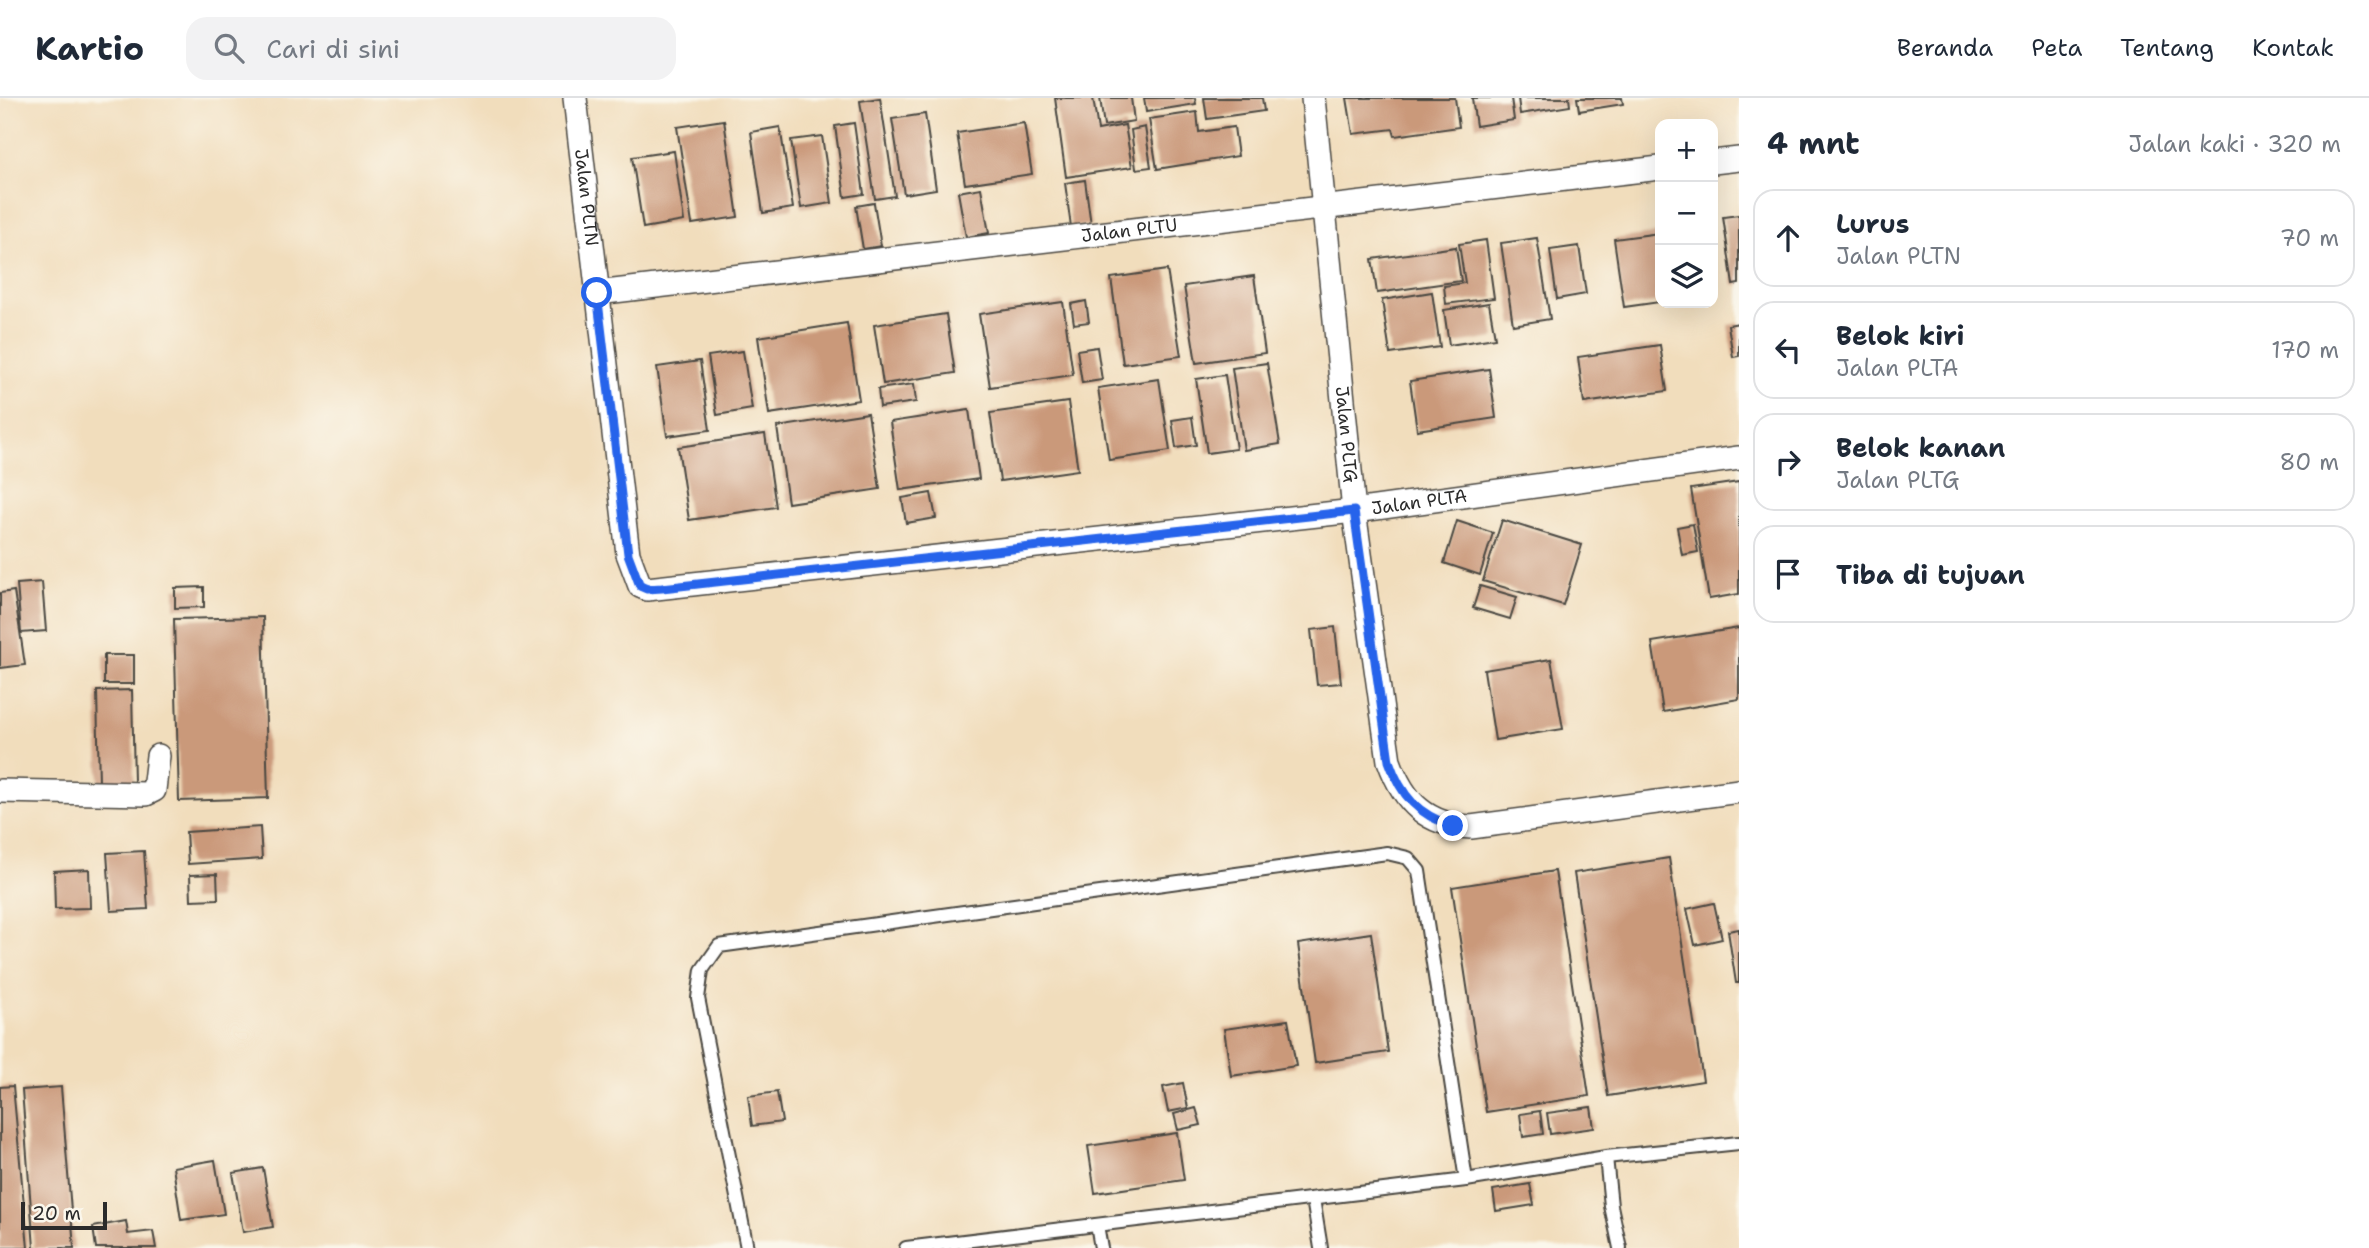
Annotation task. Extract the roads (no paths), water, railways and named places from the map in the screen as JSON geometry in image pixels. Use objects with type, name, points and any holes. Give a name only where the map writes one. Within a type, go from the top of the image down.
[{"type":"street","name":"Jalan PLTN","points":[[575,98],[628,554],[640,586]]},
{"type":"street","name":"Jalan PLTG","points":[[1313,98],[1354,511],[1389,761],[1395,779],[1406,796],[1432,819],[1453,826],[1471,827],[1739,791]]},
{"type":"street","points":[[1718,161],[1739,159]]},
{"type":"street","name":"Jalan PLTU","points":[[597,293],[1655,169]]},
{"type":"street","name":"Jalan PLTA","points":[[640,586],[647,589],[662,588],[1354,511],[1739,458]]},
{"type":"street","points":[[0,790],[146,794],[154,790],[158,757]]},
{"type":"lane","points":[[747,1248],[698,998],[702,970],[719,946],[1387,853],[1408,858],[1419,871],[1466,1180]]},
{"type":"lane","points":[[906,1248],[1466,1180],[1606,1157],[1739,1143]]},
{"type":"lane","points":[[1606,1157],[1611,1206],[1620,1248]]},
{"type":"lane","points":[[1313,1199],[1321,1248]]},
{"type":"lane","points":[[1097,1225],[1101,1248]]}]
